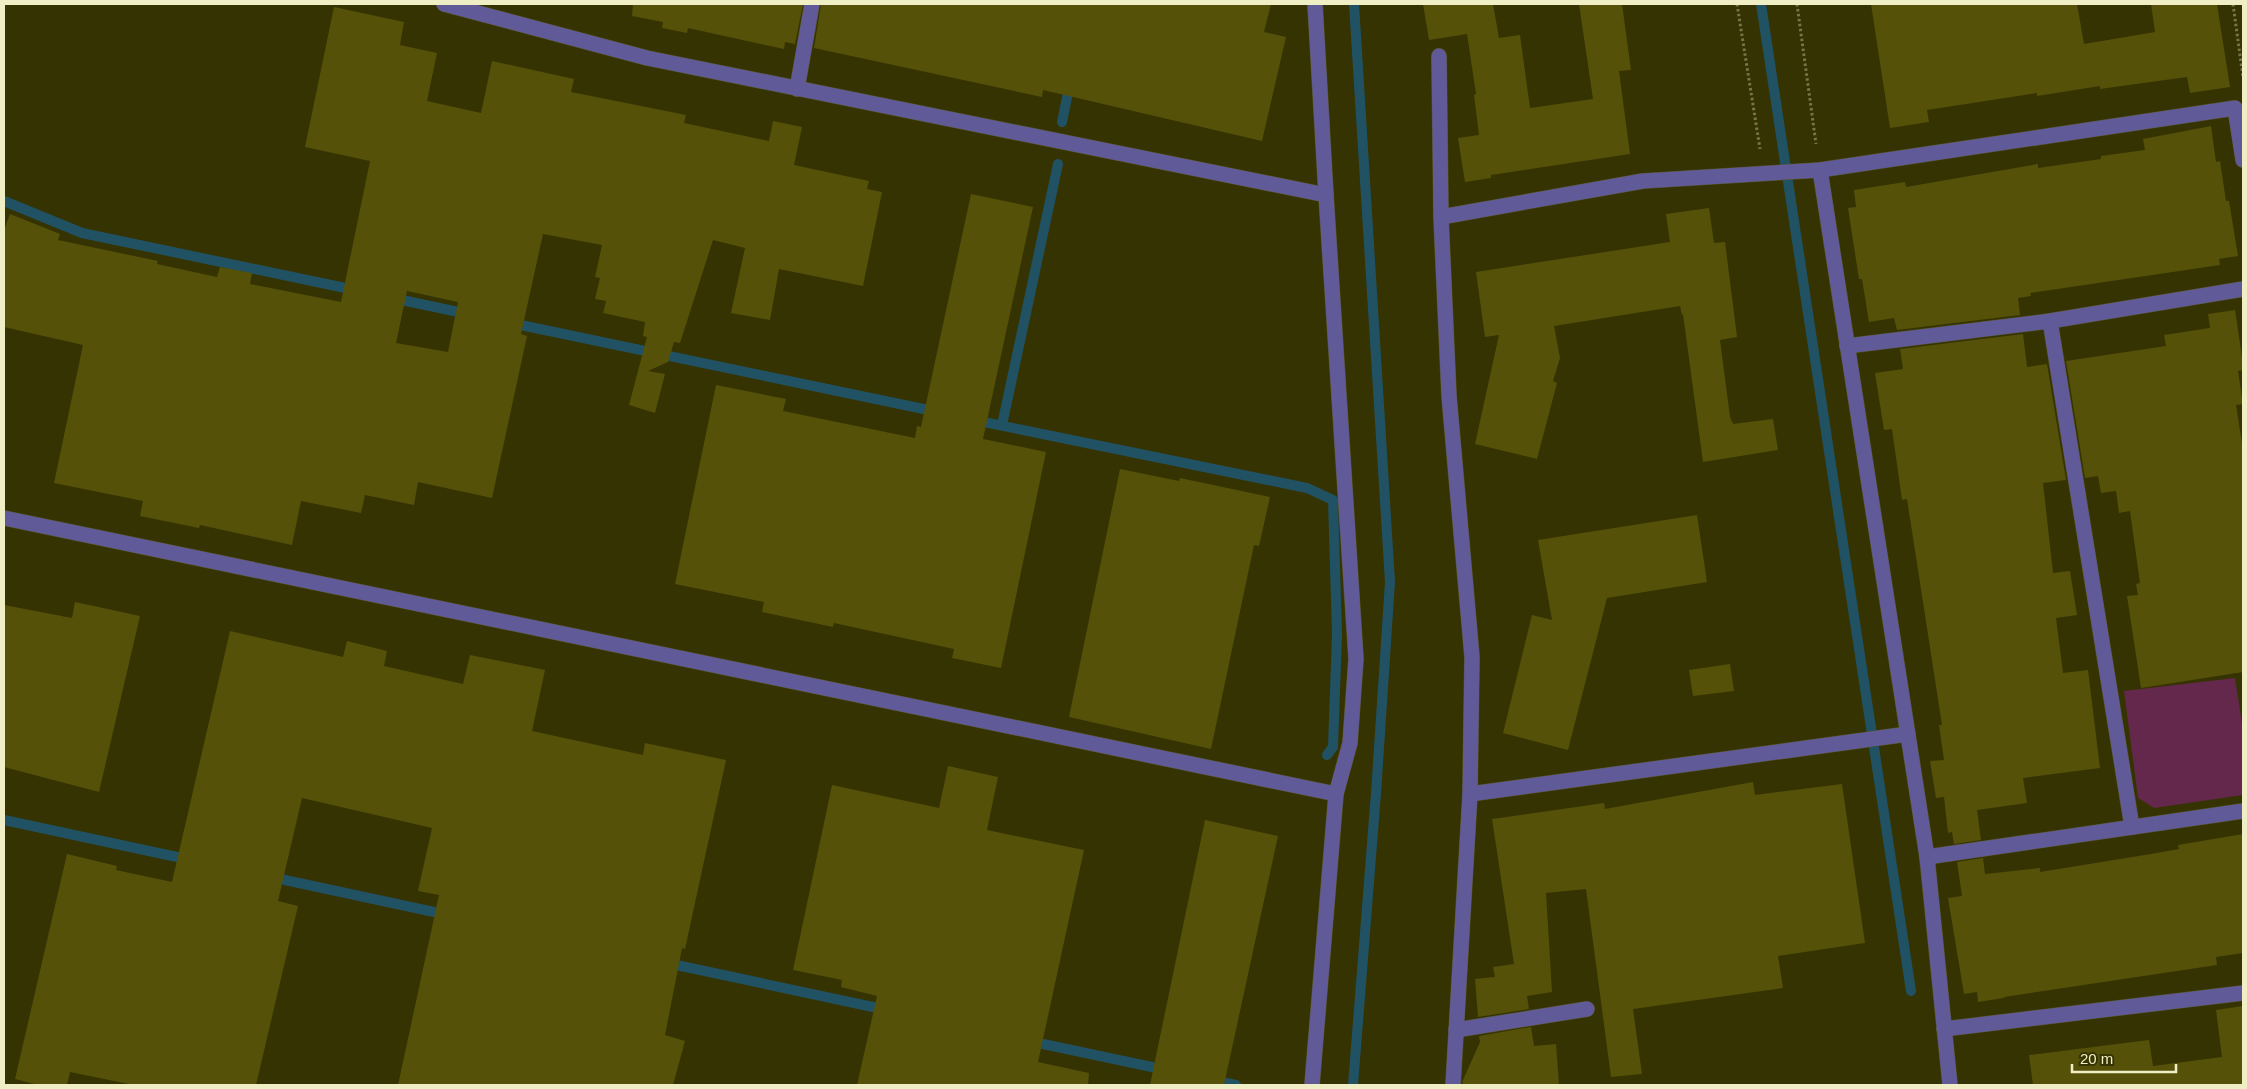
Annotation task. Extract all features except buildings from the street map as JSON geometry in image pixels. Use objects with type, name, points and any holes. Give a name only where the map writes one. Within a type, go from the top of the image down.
[{"type":"street","points":[[444,4],[647,58],[1326,195]]},
{"type":"street","points":[[797,88],[812,4]]},
{"type":"street","points":[[1312,1085],[1336,794],[1350,743],[1356,659],[1315,4]]},
{"type":"street","points":[[1439,56],[1441,217],[1449,396],[1472,657],[1470,794],[1453,1085]]},
{"type":"street","points":[[1441,217],[1643,181],[1818,170],[2236,108],[2243,160]]},
{"type":"street","points":[[1818,170],[1847,346],[1902,735],[1927,857],[1950,1085]]},
{"type":"street","points":[[1847,346],[2050,321],[2243,289]]},
{"type":"street","points":[[2050,321],[2132,827]]},
{"type":"street","points":[[4,518],[1336,794]]},
{"type":"street","points":[[1470,794],[1902,735]]},
{"type":"street","points":[[1927,857],[2243,811]]},
{"type":"street","points":[[1944,1029],[2243,993]]},
{"type":"street","points":[[1456,1030],[1587,1009]]},
{"type":"path","points":[[1737,4],[1766,173]]},
{"type":"path","points":[[1796,4],[1818,170]]},
{"type":"path","points":[[2232,4],[2243,77]]},
{"type":"shaded area","points":[[2235,678],[2243,730],[2243,795],[2154,808],[2138,798],[2124,691]]},
{"type":"waterway","points":[[1353,1085],[1376,793],[1390,582],[1354,4]]},
{"type":"waterway","points":[[1761,4],[1911,991]]},
{"type":"waterway","points":[[1062,122],[1070,83]]},
{"type":"waterway","points":[[1002,425],[1058,164]]},
{"type":"waterway","points":[[4,201],[82,233],[355,290]]},
{"type":"waterway","points":[[392,298],[468,314]]},
{"type":"waterway","points":[[511,323],[938,412]]},
{"type":"waterway","points":[[974,420],[1307,488],[1333,500],[1337,634],[1333,747],[1327,755]]},
{"type":"waterway","points":[[4,820],[191,860]]},
{"type":"waterway","points":[[271,877],[448,915]]},
{"type":"waterway","points":[[667,963],[887,1010]]},
{"type":"waterway","points":[[1029,1041],[1166,1070]]},
{"type":"waterway","points":[[1212,1080],[1236,1085]]}]
